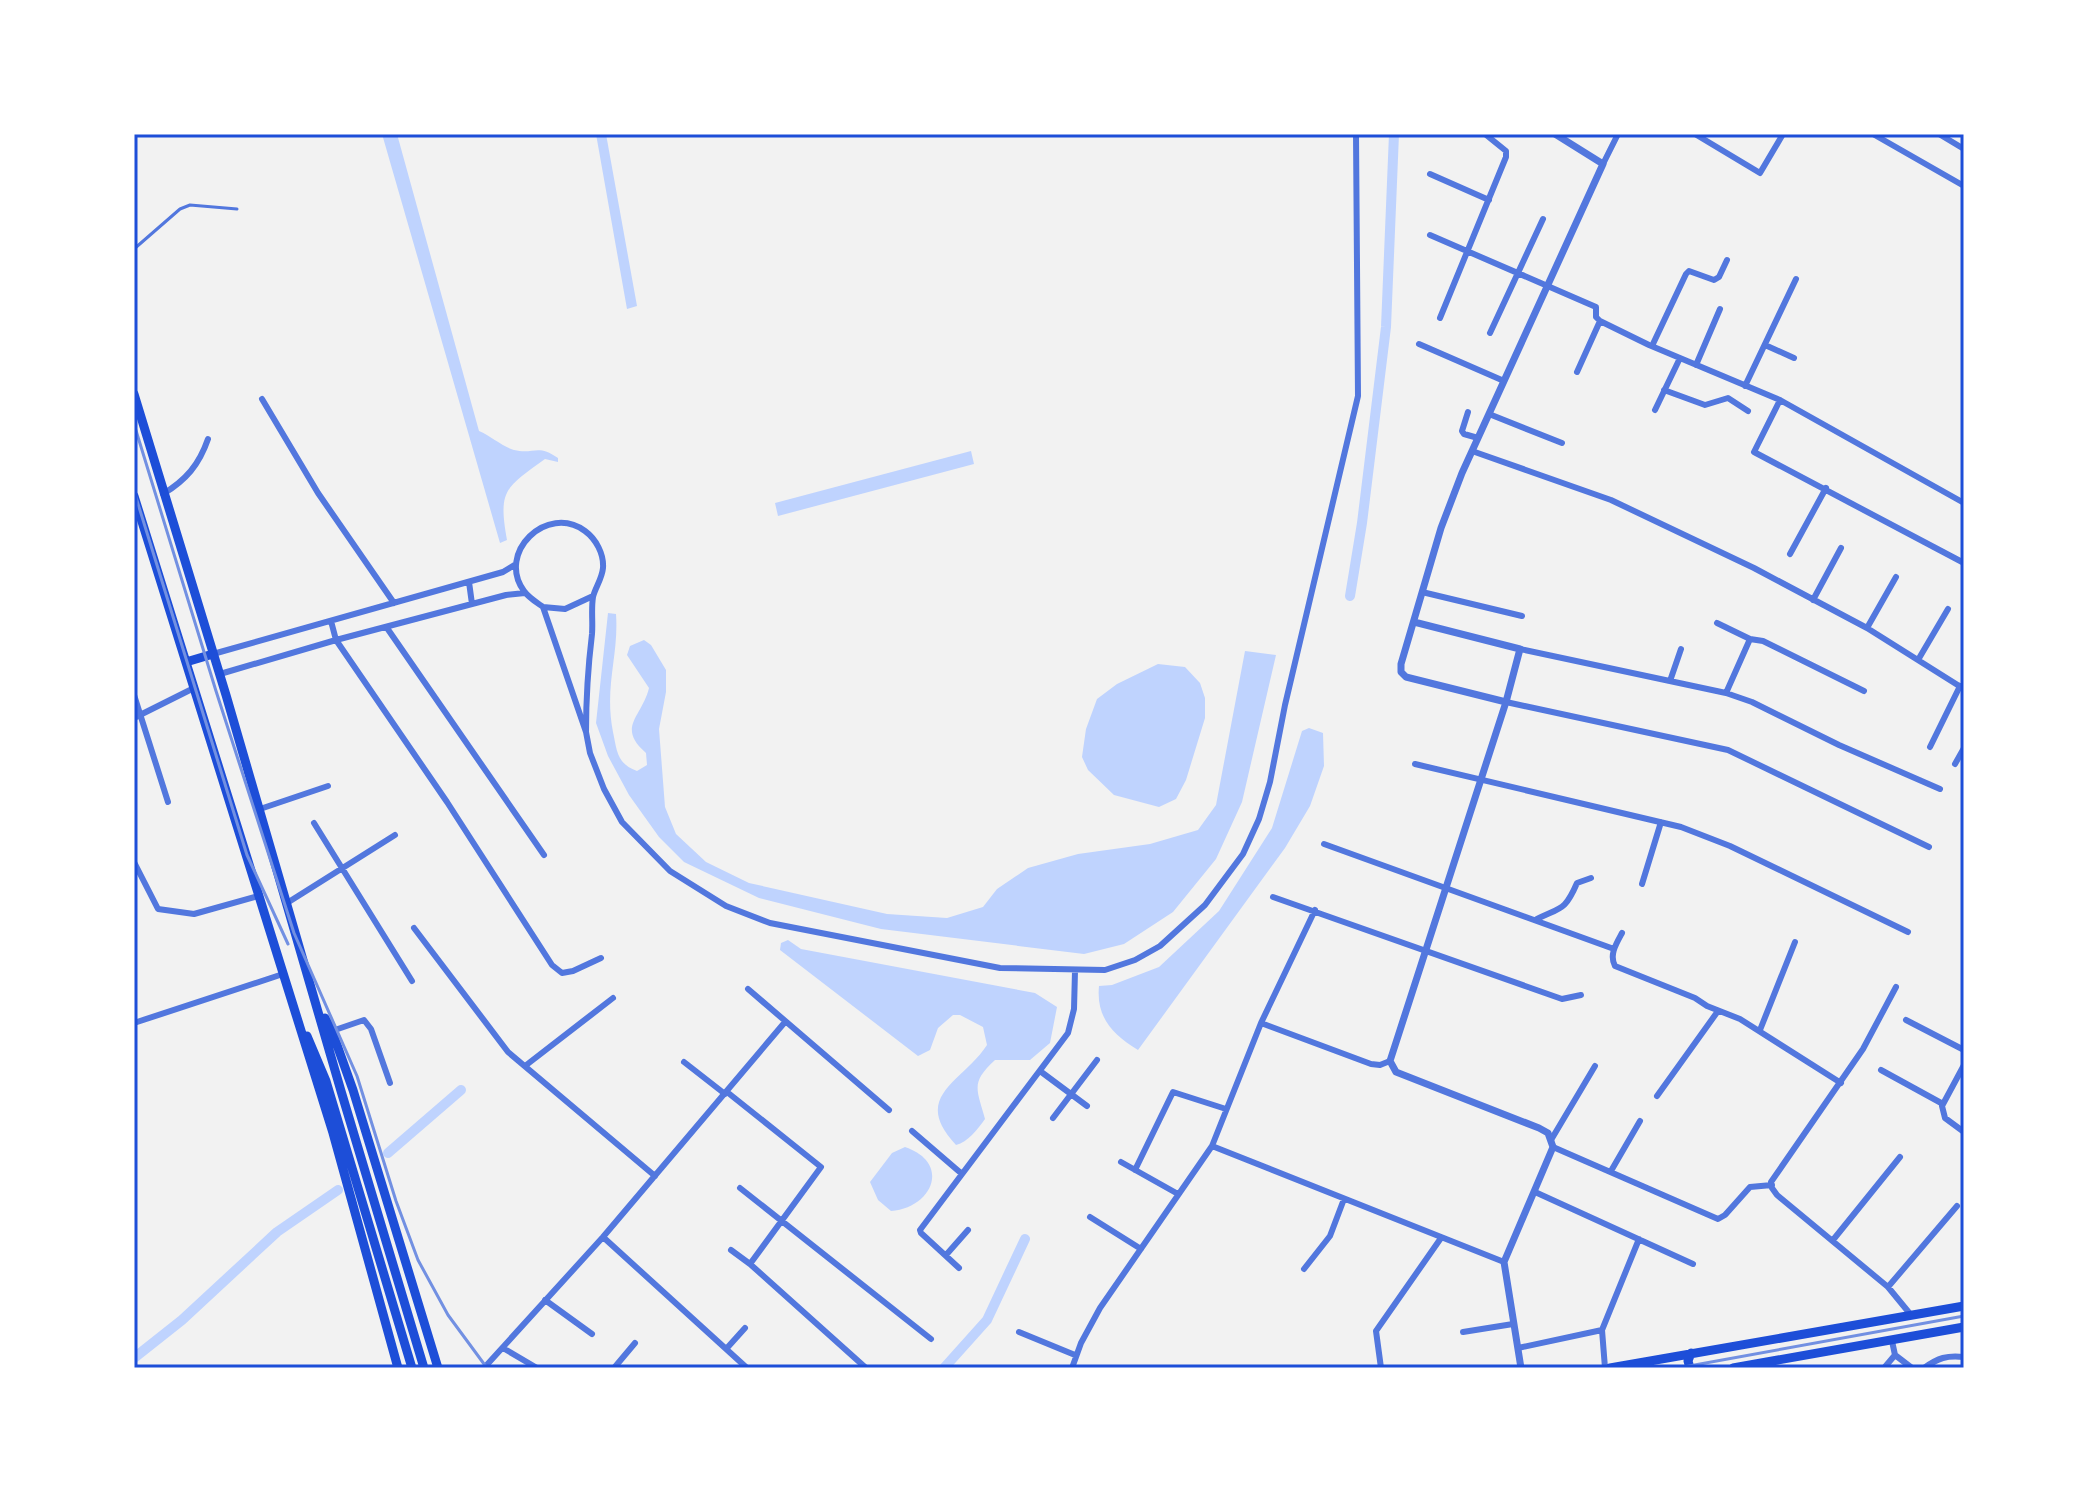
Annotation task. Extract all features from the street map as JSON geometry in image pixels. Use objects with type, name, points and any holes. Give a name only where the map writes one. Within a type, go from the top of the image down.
[{"type":"main road","points":[[134,394],[220,674],[424,1368]]},
{"type":"main road","points":[[134,496],[136,514],[186,662],[333,1133],[398,1368]]},
{"type":"main road","points":[[186,662],[213,654]]},
{"type":"main road","points":[[288,989],[326,1081],[412,1368]]},
{"type":"main road","points":[[317,1005],[332,1031],[353,1090],[438,1368]]},
{"type":"main road","points":[[1607,1368],[1650,1364],[1691,1353],[1964,1306]]},
{"type":"main road","points":[[1733,1368],[1964,1327]]},
{"type":"main road","points":[[1690,1368],[1688,1361],[1691,1353]]},
{"type":"street","points":[[543,607],[586,732],[590,753],[604,789],[622,822],[670,871],[726,906],[770,923],[1000,968],[1105,970],[1135,960],[1160,946],[1183,927],[1225,881],[1243,854],[1259,819],[1358,396],[1356,134]]},
{"type":"street","points":[[1440,318],[1506,151],[1485,134]]},
{"type":"street","points":[[1555,134],[1603,164]]},
{"type":"street","points":[[1618,134],[1472,451],[1441,528],[1401,672],[1406,677],[1506,702],[1728,750],[1929,847]]},
{"type":"street","points":[[1695,134],[1760,173],[1783,134]]},
{"type":"street","points":[[1873,134],[1964,186]]},
{"type":"street","points":[[1939,134],[1964,149]]},
{"type":"street","points":[[1430,174],[1489,200]]},
{"type":"street","points":[[1490,333],[1543,219]]},
{"type":"street","points":[[1430,235],[1596,307],[1596,317],[1600,321],[1780,400],[1964,503]]},
{"type":"street","points":[[1652,346],[1686,274],[1689,271],[1714,280],[1719,277],[1727,260]]},
{"type":"street","points":[[1745,386],[1796,279]]},
{"type":"street","points":[[1696,365],[1720,309]]},
{"type":"street","points":[[1577,372],[1600,321]]},
{"type":"street","points":[[1419,344],[1504,381]]},
{"type":"street","points":[[1765,345],[1794,358]]},
{"type":"street","points":[[1655,410],[1680,358]]},
{"type":"street","points":[[1664,390],[1705,405],[1728,398],[1748,411]]},
{"type":"street","points":[[262,399],[318,493],[394,603]]},
{"type":"street","points":[[1780,400],[1754,452],[1964,563]]},
{"type":"street","points":[[1468,412],[1462,431],[1478,438]]},
{"type":"street","points":[[1489,414],[1562,443]]},
{"type":"street","points":[[163,494],[185,481],[201,459],[208,439]]},
{"type":"street","points":[[1472,451],[1611,500],[1754,568],[1867,628],[1962,687],[1930,747]]},
{"type":"street","points":[[1790,554],[1826,488]]},
{"type":"street","points":[[586,732],[586,674],[593,596],[603,568],[601,553],[584,530],[570,524],[555,523],[539,527],[527,537],[519,549],[516,564],[517,579],[525,593],[543,607],[565,609],[593,596]]},
{"type":"street","points":[[1813,600],[1841,548]]},
{"type":"street","points":[[213,654],[503,572],[516,564]]},
{"type":"street","points":[[1867,628],[1896,577]]},
{"type":"street","points":[[469,582],[472,604]]},
{"type":"street","points":[[1422,592],[1522,616]]},
{"type":"street","points":[[220,674],[336,640],[525,593]]},
{"type":"street","points":[[1918,660],[1948,609]]},
{"type":"street","points":[[331,621],[336,640],[447,802],[552,965],[562,973],[601,958]]},
{"type":"street","points":[[1414,622],[1520,649],[1726,693],[1752,702],[1839,745],[1940,789]]},
{"type":"street","points":[[1717,623],[1750,639],[1763,641],[1864,691]]},
{"type":"street","points":[[387,628],[544,855]]},
{"type":"street","points":[[1726,693],[1750,639]]},
{"type":"street","points":[[1520,649],[1506,702],[1390,1061],[1396,1072],[1539,1128],[1548,1133],[1552,1144],[1718,1219],[1750,1187],[1772,1185]]},
{"type":"street","points":[[1670,681],[1681,649]]},
{"type":"street","points":[[137,716],[194,688]]},
{"type":"street","points":[[134,695],[137,716],[168,802]]},
{"type":"street","points":[[1955,764],[1964,748]]},
{"type":"street","points":[[1415,764],[1661,822],[1730,846],[1908,932]]},
{"type":"street","points":[[260,809],[328,786]]},
{"type":"street","points":[[1642,884],[1661,822]]},
{"type":"street","points":[[314,823],[412,981]]},
{"type":"street","points":[[287,903],[395,835]]},
{"type":"street","points":[[1324,844],[1614,949]]},
{"type":"street","points":[[134,862],[158,909],[194,914],[258,896]]},
{"type":"street","points":[[1537,919],[1564,908],[1571,900],[1577,883],[1591,878]]},
{"type":"street","points":[[1273,897],[1562,999],[1581,995]]},
{"type":"street","points":[[1072,1368],[1075,1355],[1100,1308],[1212,1146],[1261,1023],[1315,910]]},
{"type":"street","points":[[414,928],[499,1042],[655,1176]]},
{"type":"street","points":[[1622,933],[1614,949],[1612,960],[1615,966],[1740,1019],[1841,1083]]},
{"type":"street","points":[[1760,1030],[1795,942]]},
{"type":"street","points":[[959,1268],[920,1230],[1068,1033],[1074,1009],[1075,971]]},
{"type":"street","points":[[134,1022],[283,974]]},
{"type":"street","points":[[1896,987],[1863,1049],[1774,1175],[1772,1185],[1777,1195],[1888,1287],[1911,1315]]},
{"type":"street","points":[[748,989],[889,1110]]},
{"type":"street","points":[[525,1066],[613,998]]},
{"type":"street","points":[[1657,1096],[1718,1011]]},
{"type":"street","points":[[332,1031],[364,1020],[371,1029],[390,1083]]},
{"type":"street","points":[[1906,1020],[1964,1050]]},
{"type":"street","points":[[484,1368],[603,1237],[785,1022]]},
{"type":"street","points":[[1261,1023],[1371,1064],[1390,1061]]},
{"type":"street","points":[[1053,1118],[1097,1060]]},
{"type":"street","points":[[684,1062],[821,1167],[750,1264]]},
{"type":"street","points":[[1964,1065],[1943,1104],[1945,1118],[1964,1132]]},
{"type":"street","points":[[1521,1368],[1504,1262],[1552,1144],[1595,1066]]},
{"type":"street","points":[[1881,1070],[1943,1104]]},
{"type":"street","points":[[1040,1071],[1087,1106]]},
{"type":"street","points":[[1135,1170],[1173,1092],[1226,1109]]},
{"type":"street","points":[[1611,1171],[1640,1121]]},
{"type":"street","points":[[912,1131],[962,1174]]},
{"type":"street","points":[[1212,1146],[1504,1262]]},
{"type":"street","points":[[1833,1240],[1900,1157]]},
{"type":"street","points":[[1121,1162],[1178,1194]]},
{"type":"street","points":[[740,1188],[931,1339]]},
{"type":"street","points":[[1535,1192],[1693,1264]]},
{"type":"street","points":[[1304,1269],[1330,1236],[1344,1199]]},
{"type":"street","points":[[1888,1287],[1957,1206]]},
{"type":"street","points":[[1090,1217],[1141,1249]]},
{"type":"street","points":[[946,1255],[968,1230]]},
{"type":"street","points":[[603,1237],[747,1368]]},
{"type":"street","points":[[1381,1368],[1376,1331],[1441,1238]]},
{"type":"street","points":[[1607,1368],[1602,1330],[1639,1239]]},
{"type":"street","points":[[731,1250],[866,1368]]},
{"type":"street","points":[[545,1300],[592,1334]]},
{"type":"street","points":[[1463,1332],[1513,1324]]},
{"type":"street","points":[[727,1348],[745,1328]]},
{"type":"street","points":[[1518,1348],[1602,1330]]},
{"type":"street","points":[[1019,1332],[1075,1355]]},
{"type":"street","points":[[1892,1341],[1895,1355],[1912,1368]]},
{"type":"street","points":[[614,1368],[635,1343]]},
{"type":"street","points":[[503,1348],[537,1368]]},
{"type":"street","points":[[1884,1368],[1895,1355]]},
{"type":"street","points":[[1924,1368],[1949,1355],[1964,1357]]},
{"type":"lane","points":[[134,249],[180,209],[190,205],[237,209]]},
{"type":"water","points":[[382,134],[397,134],[479,431],[514,450],[540,450],[558,458],[558,462],[545,459],[513,484],[505,500],[507,540],[500,543]]},
{"type":"water","points":[[596,134],[606,134],[637,306],[627,309]]},
{"type":"water","points":[[971,451],[974,464],[778,516],[775,503]]},
{"type":"water","points":[[608,613],[616,614],[610,700],[619,756],[625,765],[637,771],[647,765],[646,753],[637,744],[632,729],[649,688],[627,655],[630,646],[644,640],[651,645],[666,670],[666,692],[659,729],[665,807],[676,834],[706,862],[749,883],[887,914],[947,918],[983,907],[997,889],[1028,868],[1078,854],[1150,844],[1198,830],[1216,805],[1245,651],[1276,655],[1242,802],[1216,859],[1173,912],[1124,944],[1084,954],[881,929],[759,898],[684,862],[659,837],[629,795],[608,756],[596,723]]},
{"type":"water","points":[[1158,664],[1185,667],[1200,683],[1205,698],[1205,718],[1186,780],[1176,799],[1159,807],[1114,795],[1088,770],[1082,757],[1086,729],[1097,699],[1117,684]]},
{"type":"water","points":[[1309,728],[1323,733],[1324,766],[1310,806],[1285,848],[1138,1050],[1113,1031],[1103,1016],[1099,986],[1112,985],[1159,967],[1219,911],[1272,828],[1302,731]]},
{"type":"water","points":[[788,940],[801,949],[1035,993],[1057,1007],[1050,1043],[1030,1060],[995,1060],[987,1068],[978,1087],[985,1119],[968,1138],[956,1145],[943,1128],[938,1114],[939,1102],[945,1090],[987,1045],[983,1027],[960,1015],[953,1015],[938,1028],[930,1050],[918,1056],[780,950],[781,943]]},
{"type":"water","points":[[905,1147],[920,1154],[928,1163],[932,1173],[931,1184],[917,1202],[891,1211],[878,1200],[870,1182],[892,1153]]},
{"type":"waterway","points":[[1350,596],[1386,327],[1394,134]]},
{"type":"waterway","points":[[388,1153],[461,1090]]},
{"type":"waterway","points":[[134,1358],[182,1320],[277,1232],[338,1190]]},
{"type":"waterway","points":[[944,1368],[987,1320],[1025,1239]]},
{"type":"railway","points":[[134,424],[294,933],[357,1076],[418,1260],[448,1315],[487,1368]]},
{"type":"railway","points":[[134,491],[247,855],[288,944]]},
{"type":"railway","points":[[1678,1368],[1964,1316]]}]
